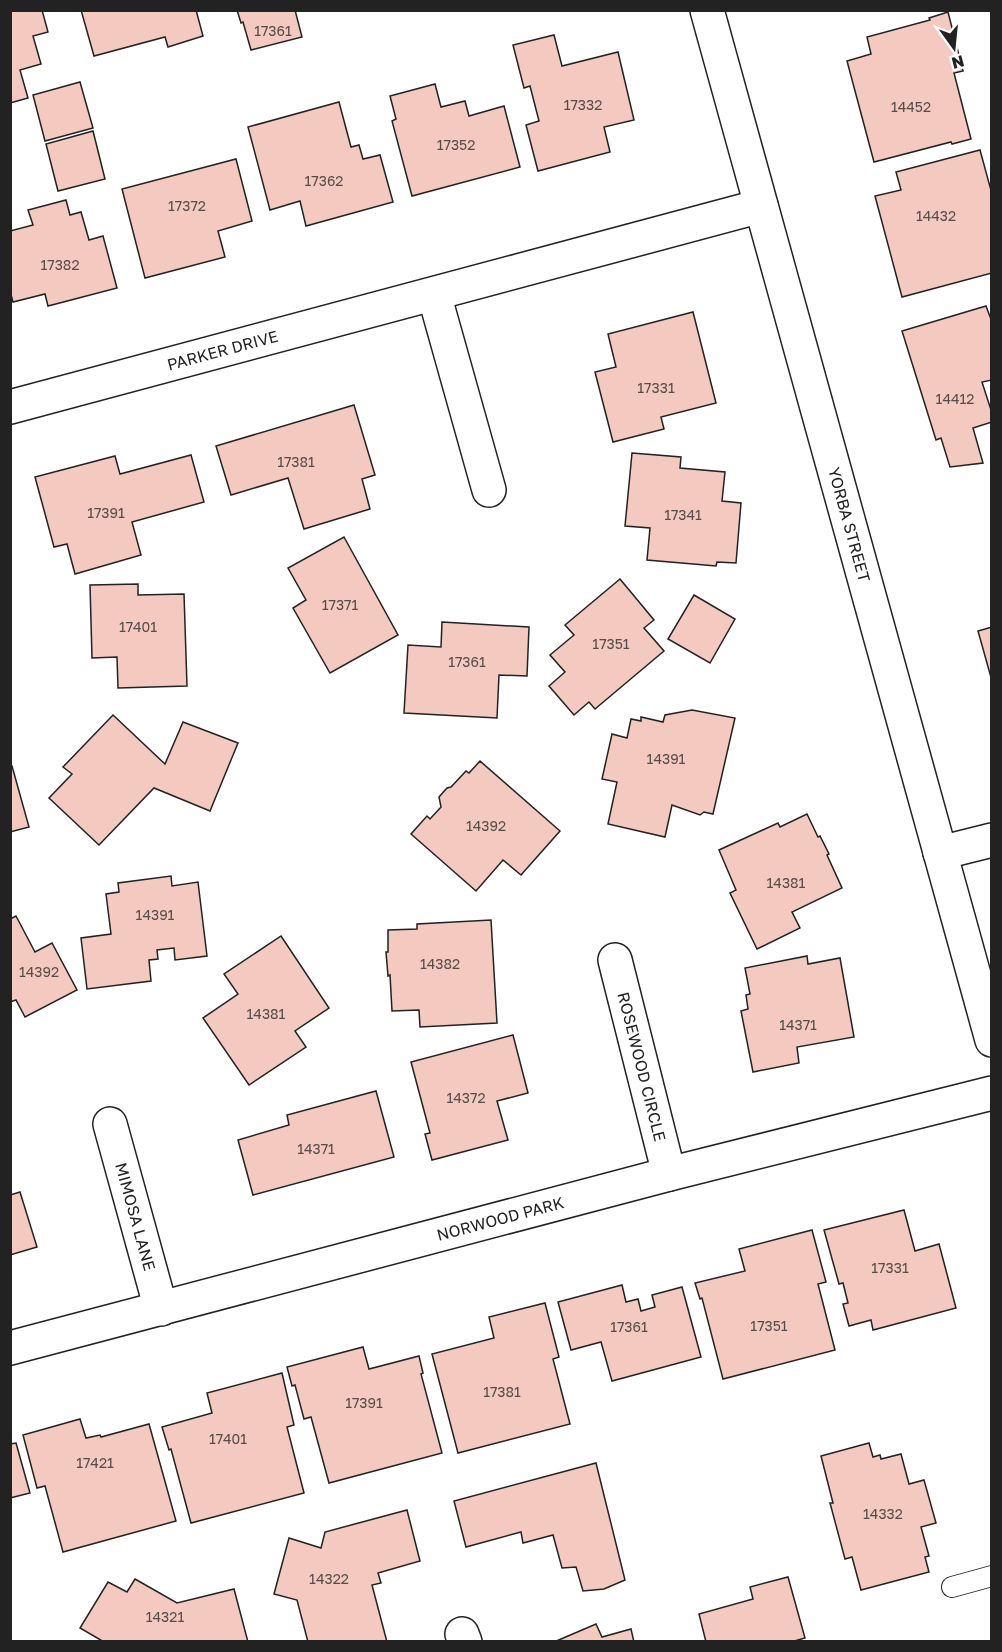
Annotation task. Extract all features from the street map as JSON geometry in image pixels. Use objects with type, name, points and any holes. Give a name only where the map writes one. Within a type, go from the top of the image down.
[{"type":"street","name":"YORBA STREET","points":[[707,10],[992,1040]]},
{"type":"street","name":"PARKER DRIVE","points":[[10,407],[761,206]]},
{"type":"street","points":[[434,294],[489,490]]},
{"type":"street","points":[[940,853],[992,840]]},
{"type":"street","name":"ROSEWOOD CIRCLE","points":[[615,960],[669,1174]]},
{"type":"street","name":"NORWOOD PARK","points":[[10,1348],[669,1174],[992,1092]]},
{"type":"street","name":"MIMOSA LANE","points":[[110,1124],[162,1309]]},
{"type":"lane","points":[[952,1587],[992,1576]]},
{"type":"building","points":[[10,10],[42,10],[48,32],[33,36],[41,64],[20,70],[28,98],[10,103]]},
{"type":"building","points":[[81,10],[196,10],[203,36],[168,47],[165,37],[94,56]]},
{"type":"building","points":[[237,10],[295,10],[302,37],[251,50]]},
{"type":"building","points":[[948,12],[963,71],[954,73],[971,139],[874,162],[847,61],[871,54],[867,37],[930,20],[929,18]]},
{"type":"building","points":[[554,35],[562,66],[618,52],[634,120],[604,127],[610,152],[538,171],[526,125],[539,121],[530,86],[524,88],[513,45]]},
{"type":"building","points":[[80,82],[93,128],[45,141],[33,95]]},
{"type":"building","points":[[435,84],[441,107],[465,101],[469,116],[504,106],[520,167],[412,196],[392,121],[396,119],[390,96]]},
{"type":"building","points":[[339,102],[351,147],[359,145],[363,159],[380,155],[393,202],[306,226],[300,201],[270,210],[248,127]]},
{"type":"building","points":[[93,131],[105,179],[58,191],[46,144]]},
{"type":"building","points":[[980,150],[992,194],[992,273],[902,297],[875,196],[901,190],[896,172]]},
{"type":"building","points":[[236,159],[252,221],[218,231],[225,257],[145,278],[122,189]]},
{"type":"building","points":[[66,200],[70,215],[81,212],[89,240],[103,236],[117,288],[48,306],[45,294],[13,302],[10,291],[10,231],[33,225],[28,210]]},
{"type":"building","points":[[986,306],[992,322],[992,380],[982,382],[992,413],[992,422],[973,428],[983,463],[950,467],[941,438],[936,440],[902,331]]},
{"type":"building","points":[[693,312],[716,403],[661,417],[664,429],[613,442],[595,372],[616,367],[608,334]]},
{"type":"building","points":[[354,405],[375,475],[362,479],[370,509],[304,529],[288,478],[231,495],[216,446]]},
{"type":"building","points":[[632,453],[681,457],[680,468],[725,472],[722,501],[741,503],[736,563],[717,562],[716,566],[647,560],[650,528],[625,526]]},
{"type":"building","points":[[191,455],[204,502],[132,522],[141,555],[75,574],[67,544],[54,547],[35,477],[115,456],[120,474]]},
{"type":"building","points":[[344,537],[398,635],[330,673],[293,608],[306,600],[288,568]]},
{"type":"building","points":[[620,579],[654,620],[644,628],[664,651],[595,709],[589,702],[574,715],[549,686],[565,672],[550,655],[574,635],[565,625]]},
{"type":"building","points":[[138,584],[138,595],[184,594],[187,686],[118,688],[117,657],[92,658],[90,585]]},
{"type":"building","points":[[694,595],[735,619],[710,663],[668,639]]},
{"type":"building","points":[[442,622],[529,627],[527,676],[499,675],[497,718],[404,713],[408,645],[441,647]]},
{"type":"building","points":[[992,627],[992,681],[978,631]]},
{"type":"building","points":[[692,710],[735,718],[713,814],[704,812],[700,815],[672,805],[665,837],[608,824],[617,782],[602,779],[612,734],[627,738],[631,719],[641,721],[641,717],[663,722],[665,715]]},
{"type":"building","points":[[113,715],[165,764],[183,722],[238,743],[210,811],[154,788],[99,845],[49,798],[72,774],[63,767]]},
{"type":"building","points":[[480,761],[560,831],[521,875],[503,860],[476,891],[411,834],[427,816],[430,819],[441,807],[439,797],[447,788],[451,787],[466,771],[469,773]]},
{"type":"building","points":[[10,766],[12,766],[29,827],[10,832]]},
{"type":"building","points":[[807,814],[829,854],[827,855],[842,888],[792,912],[800,928],[757,949],[730,893],[736,890],[719,850],[778,823],[780,827]]},
{"type":"building","points":[[171,876],[172,886],[198,882],[207,956],[175,960],[174,948],[157,950],[158,959],[149,960],[151,981],[87,989],[81,938],[111,934],[106,894],[119,892],[118,883]]},
{"type":"building","points":[[16,916],[35,952],[52,943],[77,990],[25,1017],[16,1000],[10,1002],[10,919]]},
{"type":"building","points":[[491,920],[497,1023],[420,1027],[419,1010],[392,1011],[386,952],[388,952],[388,930],[417,929],[417,924]]},
{"type":"building","points":[[281,936],[329,1008],[295,1031],[306,1047],[249,1085],[203,1018],[238,994],[224,974]]},
{"type":"building","points":[[807,956],[808,964],[840,958],[854,1037],[797,1047],[799,1063],[753,1072],[741,1011],[748,1009],[746,995],[750,994],[745,968]]},
{"type":"building","points":[[513,1035],[528,1093],[497,1101],[508,1140],[432,1160],[425,1134],[430,1133],[411,1062]]},
{"type":"building","points":[[376,1091],[394,1157],[253,1195],[238,1140],[289,1125],[287,1115]]},
{"type":"building","points":[[20,1192],[37,1247],[10,1255],[10,1195]]},
{"type":"building","points":[[904,1210],[915,1251],[939,1244],[956,1308],[873,1330],[871,1320],[849,1326],[843,1304],[848,1303],[843,1283],[839,1284],[824,1230]]},
{"type":"building","points":[[812,1230],[826,1282],[818,1284],[835,1350],[723,1379],[702,1298],[700,1299],[695,1283],[745,1271],[739,1249]]},
{"type":"building","points":[[622,1285],[626,1302],[638,1299],[641,1311],[655,1307],[652,1295],[682,1287],[701,1357],[612,1381],[601,1342],[571,1350],[558,1302]]},
{"type":"building","points":[[545,1303],[559,1357],[553,1359],[570,1424],[458,1453],[432,1354],[494,1338],[489,1317]]},
{"type":"building","points":[[363,1347],[369,1369],[419,1356],[423,1373],[421,1374],[442,1453],[329,1483],[311,1417],[304,1419],[295,1385],[292,1386],[287,1367]]},
{"type":"building","points":[[282,1373],[294,1425],[287,1427],[304,1493],[191,1523],[171,1449],[169,1450],[162,1427],[212,1413],[207,1393]]},
{"type":"building","points":[[80,1419],[86,1438],[100,1435],[101,1437],[149,1424],[176,1521],[63,1552],[45,1486],[37,1488],[23,1435]]},
{"type":"building","points":[[16,1443],[30,1493],[10,1498],[10,1444]]},
{"type":"building","points":[[869,1443],[873,1457],[880,1455],[881,1459],[901,1454],[909,1484],[924,1480],[936,1523],[921,1527],[929,1556],[925,1557],[929,1572],[861,1590],[852,1557],[845,1559],[830,1503],[833,1503],[821,1456]]},
{"type":"building","points":[[596,1463],[625,1580],[604,1589],[583,1591],[576,1567],[562,1568],[553,1535],[523,1543],[521,1532],[466,1547],[454,1501]]},
{"type":"building","points":[[407,1510],[420,1561],[378,1573],[381,1583],[372,1585],[387,1642],[308,1642],[297,1600],[274,1594],[289,1538],[321,1548],[325,1532]]},
{"type":"building","points":[[788,1577],[805,1638],[791,1642],[706,1642],[699,1614],[753,1599],[750,1587]]},
{"type":"building","points":[[135,1579],[177,1603],[234,1589],[248,1642],[104,1642],[80,1628],[108,1582],[127,1592]]},
{"type":"building","points":[[596,1624],[602,1637],[631,1629],[634,1642],[554,1642]]}]
